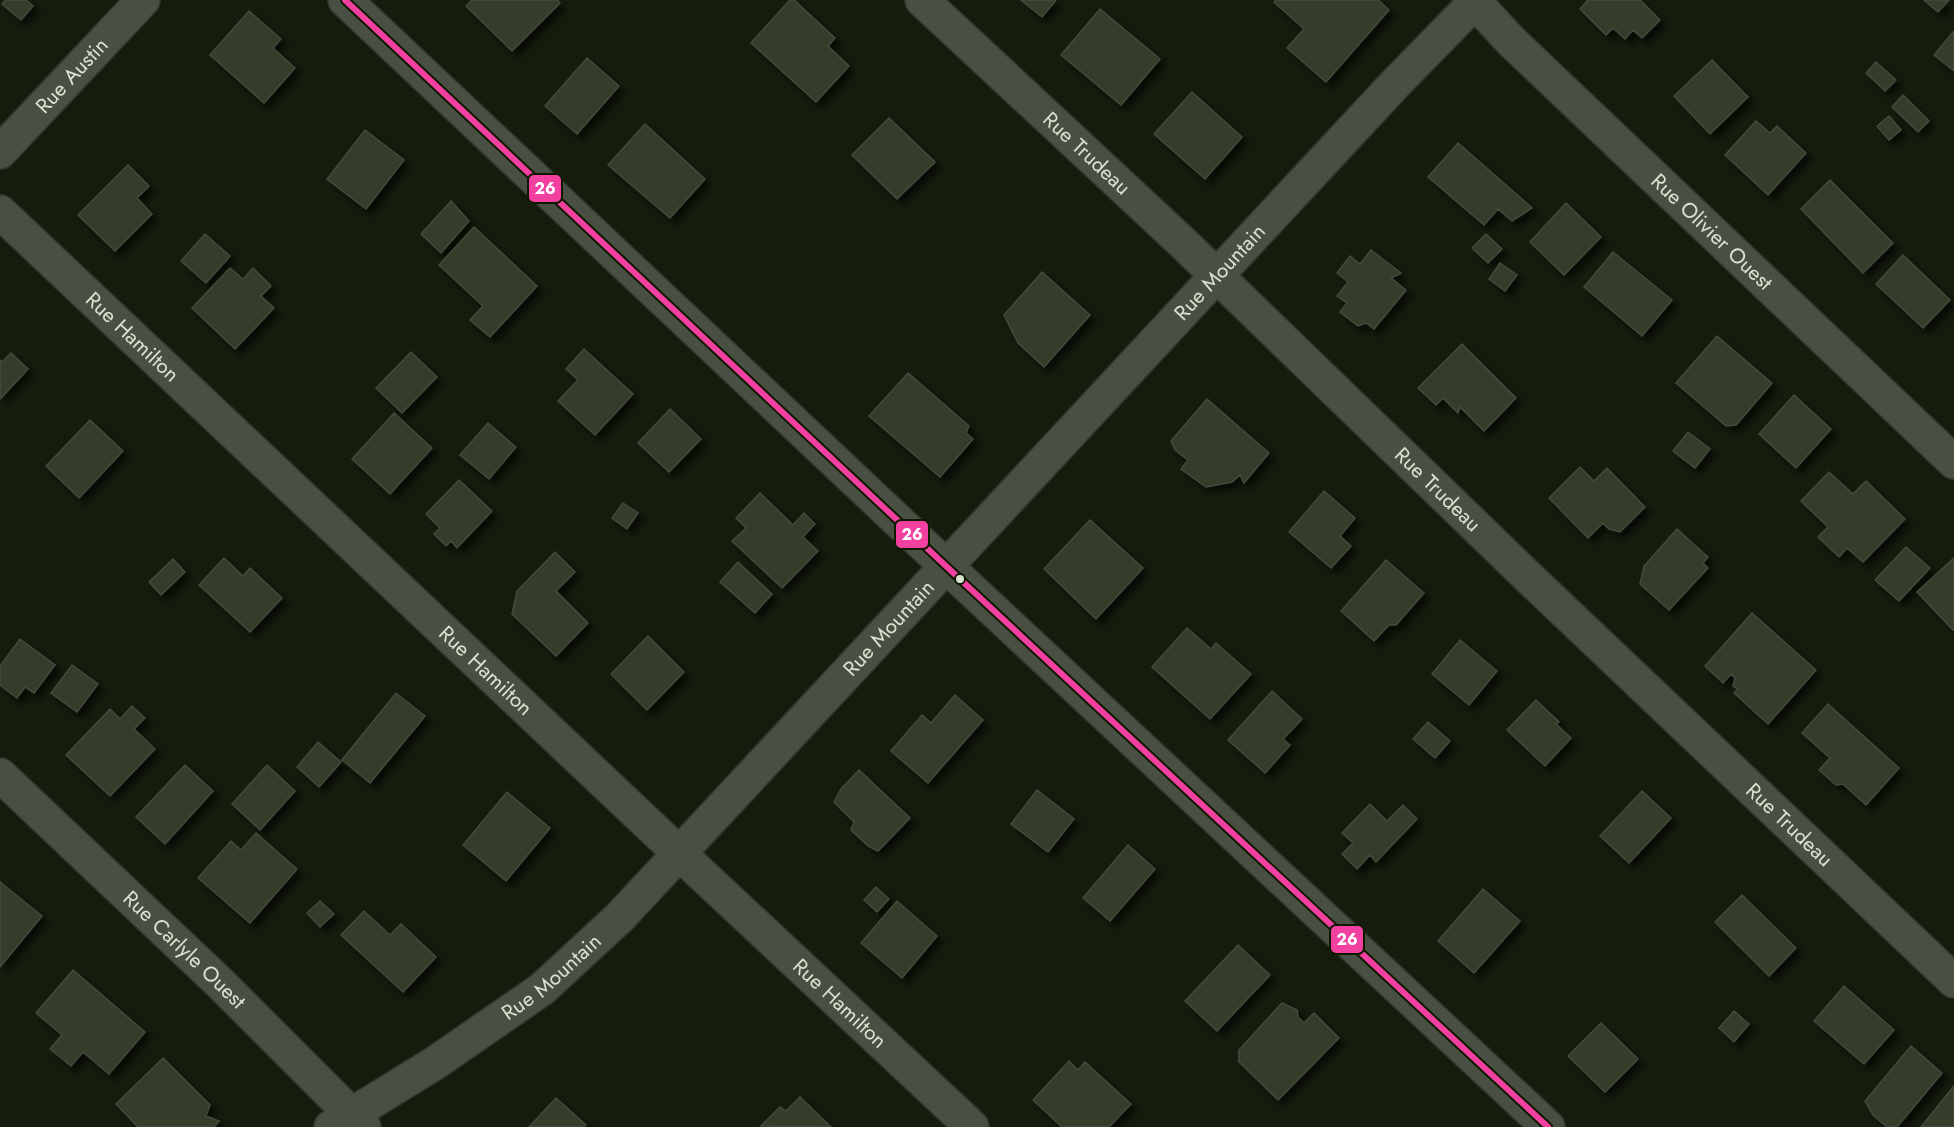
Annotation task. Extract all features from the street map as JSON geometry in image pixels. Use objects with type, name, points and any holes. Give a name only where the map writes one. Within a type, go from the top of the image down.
[{"type":"street","name":"Rue Austin","points":[[0,152],[143,0]]},
{"type":"street","points":[[345,0],[947,567],[1548,1127]]},
{"type":"street","name":"Rue Trudeau","points":[[922,0],[1217,276],[1524,573],[1954,981]]},
{"type":"street","name":"Rue Mountain","points":[[348,1123],[542,989],[620,917],[1394,85],[1475,1]]},
{"type":"street","name":"Rue Olivier Ouest","points":[[1475,1],[1511,41],[1954,462]]},
{"type":"street","name":"Rue Hamilton","points":[[0,212],[972,1127]]},
{"type":"street","name":"Rue Carlyle Ouest","points":[[0,775],[221,984],[348,1123]]},
{"type":"building","points":[[5,0],[26,0],[33,6],[21,20],[2,4]]},
{"type":"building","points":[[472,0],[557,0],[560,3],[512,51],[466,6]]},
{"type":"building","points":[[790,0],[794,0],[835,38],[828,46],[849,66],[816,102],[751,43]]},
{"type":"building","points":[[1021,0],[1056,0],[1042,17]]},
{"type":"building","points":[[1276,0],[1378,0],[1389,10],[1326,82],[1287,48],[1304,29],[1274,2]]},
{"type":"building","points":[[1588,0],[1640,0],[1660,20],[1642,38],[1633,30],[1625,39],[1613,28],[1606,35],[1580,9]]},
{"type":"building","points":[[1924,0],[1949,0],[1938,12]]},
{"type":"building","points":[[1100,9],[1160,59],[1121,105],[1061,55]]},
{"type":"building","points":[[249,11],[281,39],[273,48],[295,68],[264,103],[210,55]]},
{"type":"building","points":[[1954,31],[1954,71],[1934,55]]},
{"type":"building","points":[[587,58],[619,86],[577,134],[545,106]]},
{"type":"building","points":[[1712,60],[1748,97],[1710,134],[1674,96]]},
{"type":"building","points":[[1876,62],[1896,80],[1885,91],[1866,73]]},
{"type":"building","points":[[1192,92],[1242,137],[1205,179],[1154,134]]},
{"type":"building","points":[[1903,95],[1929,121],[1918,132],[1892,107]]},
{"type":"building","points":[[1889,116],[1901,130],[1889,140],[1877,126]]},
{"type":"building","points":[[889,118],[935,162],[897,199],[852,155]]},
{"type":"building","points":[[1756,121],[1770,133],[1777,126],[1806,153],[1768,195],[1725,155]]},
{"type":"building","points":[[645,124],[705,179],[670,218],[608,165]]},
{"type":"building","points":[[365,130],[404,160],[366,209],[327,179]]},
{"type":"building","points":[[1458,143],[1532,208],[1512,221],[1498,209],[1484,225],[1428,177]]},
{"type":"building","points":[[128,165],[149,186],[137,198],[152,214],[115,251],[78,215]]},
{"type":"building","points":[[1830,180],[1893,243],[1863,273],[1801,209]]},
{"type":"building","points":[[451,201],[469,221],[441,253],[421,234]]},
{"type":"building","points":[[1566,203],[1601,237],[1564,275],[1530,242]]},
{"type":"building","points":[[474,227],[537,286],[490,337],[470,320],[483,306],[439,265]]},
{"type":"building","points":[[205,234],[230,256],[206,283],[181,261]]},
{"type":"building","points":[[1486,234],[1502,249],[1488,263],[1472,248]]},
{"type":"building","points":[[1371,250],[1401,273],[1391,278],[1406,290],[1374,329],[1366,323],[1358,326],[1340,312],[1347,303],[1337,296],[1348,282],[1337,273],[1350,256],[1360,264]]},
{"type":"building","points":[[1613,252],[1672,300],[1642,336],[1584,287]]},
{"type":"building","points":[[1903,255],[1950,300],[1923,328],[1876,284]]},
{"type":"building","points":[[1500,263],[1517,275],[1505,291],[1489,279]]},
{"type":"building","points":[[230,268],[243,279],[253,268],[271,286],[261,296],[274,308],[235,349],[192,308]]},
{"type":"building","points":[[1042,272],[1090,315],[1044,367],[1018,343],[1004,315]]},
{"type":"building","points":[[1717,336],[1772,383],[1736,425],[1726,426],[1676,383]]},
{"type":"building","points":[[1462,344],[1516,398],[1484,431],[1460,407],[1458,413],[1443,398],[1436,405],[1418,388]]},
{"type":"building","points":[[584,349],[633,394],[595,435],[558,401],[578,380],[566,369]]},
{"type":"building","points":[[411,352],[437,377],[402,413],[376,388]]},
{"type":"building","points":[[11,353],[28,369],[0,399],[0,360],[2,362]]},
{"type":"building","points":[[908,373],[969,426],[966,433],[973,439],[940,477],[869,416]]},
{"type":"building","points":[[1794,395],[1831,429],[1796,468],[1759,434]]},
{"type":"building","points":[[1207,399],[1269,453],[1244,483],[1240,475],[1232,482],[1206,487],[1181,469],[1188,460],[1175,450],[1171,441]]},
{"type":"building","points":[[670,409],[701,439],[669,472],[638,443]]},
{"type":"building","points":[[394,413],[432,448],[390,494],[352,459]]},
{"type":"building","points":[[90,420],[123,451],[79,498],[46,466]]},
{"type":"building","points":[[488,423],[516,447],[489,479],[460,455]]},
{"type":"building","points":[[1688,432],[1710,449],[1695,468],[1673,451]]},
{"type":"building","points":[[1580,467],[1594,481],[1607,468],[1645,507],[1620,532],[1609,529],[1603,523],[1588,538],[1549,498]]},
{"type":"building","points":[[1829,472],[1853,494],[1866,481],[1905,519],[1863,562],[1847,548],[1839,557],[1818,537],[1828,527],[1801,501]]},
{"type":"building","points":[[459,480],[492,511],[457,548],[451,541],[446,546],[434,534],[440,528],[426,514]]},
{"type":"building","points":[[1324,491],[1355,518],[1340,536],[1351,546],[1331,568],[1289,532]]},
{"type":"building","points":[[760,493],[793,525],[804,513],[815,524],[803,537],[818,551],[782,588],[732,541],[746,528],[736,518]]},
{"type":"building","points":[[623,503],[638,513],[627,529],[612,518]]},
{"type":"building","points":[[1090,520],[1143,568],[1096,619],[1044,569]]},
{"type":"building","points":[[1677,529],[1708,557],[1703,563],[1708,568],[1669,610],[1640,584],[1644,566]]},
{"type":"building","points":[[1906,547],[1930,568],[1899,601],[1875,580]]},
{"type":"building","points":[[555,552],[575,572],[556,591],[588,623],[556,656],[512,614],[517,591]]},
{"type":"building","points":[[224,558],[243,576],[250,568],[282,598],[250,632],[199,585]]},
{"type":"building","points":[[1954,558],[1954,630],[1953,630],[1917,592]]},
{"type":"building","points":[[173,559],[185,572],[161,595],[149,582]]},
{"type":"building","points":[[1386,560],[1424,593],[1396,625],[1389,625],[1374,641],[1341,611]]},
{"type":"building","points":[[738,562],[772,594],[755,613],[720,582]]},
{"type":"building","points":[[1752,613],[1816,670],[1768,724],[1734,693],[1738,689],[1733,686],[1735,678],[1731,674],[1723,683],[1705,666]]},
{"type":"building","points":[[1187,628],[1211,649],[1216,643],[1251,674],[1210,719],[1152,667]]},
{"type":"building","points":[[648,636],[684,672],[647,710],[611,674]]},
{"type":"building","points":[[20,639],[55,665],[34,693],[25,687],[17,698],[0,685],[0,666]]},
{"type":"building","points":[[1460,640],[1497,671],[1469,705],[1432,674]]},
{"type":"building","points":[[72,665],[98,684],[77,712],[51,693]]},
{"type":"building","points":[[1272,691],[1302,719],[1283,739],[1290,745],[1265,773],[1228,740]]},
{"type":"building","points":[[396,693],[425,716],[370,783],[342,760]]},
{"type":"building","points":[[955,695],[983,720],[928,783],[891,751],[922,715],[931,723]]},
{"type":"building","points":[[1536,700],[1559,722],[1556,724],[1571,738],[1545,766],[1507,730]]},
{"type":"building","points":[[1828,704],[1899,768],[1866,805],[1843,784],[1836,785],[1819,770],[1830,758],[1802,733]]},
{"type":"building","points":[[132,706],[145,718],[134,729],[155,749],[110,796],[66,755],[110,709],[120,719]]},
{"type":"building","points":[[1428,722],[1450,741],[1435,758],[1413,739]]},
{"type":"building","points":[[318,742],[341,762],[319,787],[297,767]]},
{"type":"building","points":[[185,765],[213,791],[165,844],[136,817]]},
{"type":"building","points":[[267,765],[295,791],[260,830],[232,804]]},
{"type":"building","points":[[859,770],[910,818],[878,851],[868,846],[851,830],[854,822],[834,802],[841,789]]},
{"type":"building","points":[[1037,790],[1074,819],[1048,852],[1011,824]]},
{"type":"building","points":[[1642,791],[1671,818],[1629,863],[1600,836]]},
{"type":"building","points":[[507,792],[550,828],[506,881],[463,845]]},
{"type":"building","points":[[1370,804],[1387,821],[1403,805],[1417,819],[1376,862],[1370,855],[1357,869],[1342,854],[1353,843],[1342,833]]},
{"type":"building","points":[[256,833],[297,869],[250,923],[198,878],[231,841],[241,850]]},
{"type":"building","points":[[1128,845],[1155,869],[1110,921],[1083,898]]},
{"type":"building","points":[[0,882],[42,916],[0,967]]},
{"type":"building","points":[[876,887],[889,899],[877,912],[864,900]]},
{"type":"building","points":[[1483,889],[1520,921],[1474,973],[1438,941]]},
{"type":"building","points":[[1742,895],[1796,948],[1769,976],[1715,922]]},
{"type":"building","points":[[320,901],[334,914],[320,927],[307,913]]},
{"type":"building","points":[[897,901],[937,936],[902,978],[861,943]]},
{"type":"building","points":[[364,911],[390,935],[401,924],[436,957],[403,992],[341,935]]},
{"type":"building","points":[[1238,945],[1270,975],[1217,1031],[1185,1001]]},
{"type":"building","points":[[73,970],[145,1032],[109,1074],[83,1052],[71,1066],[50,1049],[62,1035],[36,1013]]},
{"type":"building","points":[[1844,986],[1894,1030],[1864,1064],[1814,1021]]},
{"type":"building","points":[[1282,1003],[1297,1010],[1298,1017],[1304,1023],[1314,1013],[1339,1038],[1278,1100],[1239,1062],[1239,1050]]},
{"type":"building","points":[[1734,1011],[1749,1024],[1734,1042],[1719,1028]]},
{"type":"building","points":[[1601,1023],[1638,1059],[1605,1092],[1568,1056]]},
{"type":"building","points":[[1911,1046],[1942,1073],[1897,1127],[1887,1127],[1873,1115],[1865,1101]]},
{"type":"building","points":[[163,1058],[210,1105],[206,1116],[219,1121],[214,1127],[138,1127],[116,1104]]},
{"type":"building","points":[[1069,1061],[1078,1070],[1085,1062],[1131,1104],[1109,1127],[1062,1127],[1033,1100]]},
{"type":"building","points":[[1954,1086],[1954,1127],[1921,1127]]},
{"type":"building","points":[[800,1097],[831,1127],[761,1126],[780,1107],[786,1111]]},
{"type":"building","points":[[556,1098],[586,1125],[585,1127],[529,1127]]},
{"type":"transit line","name":"26","points":[[345,0],[947,567],[1548,1127]]}]
